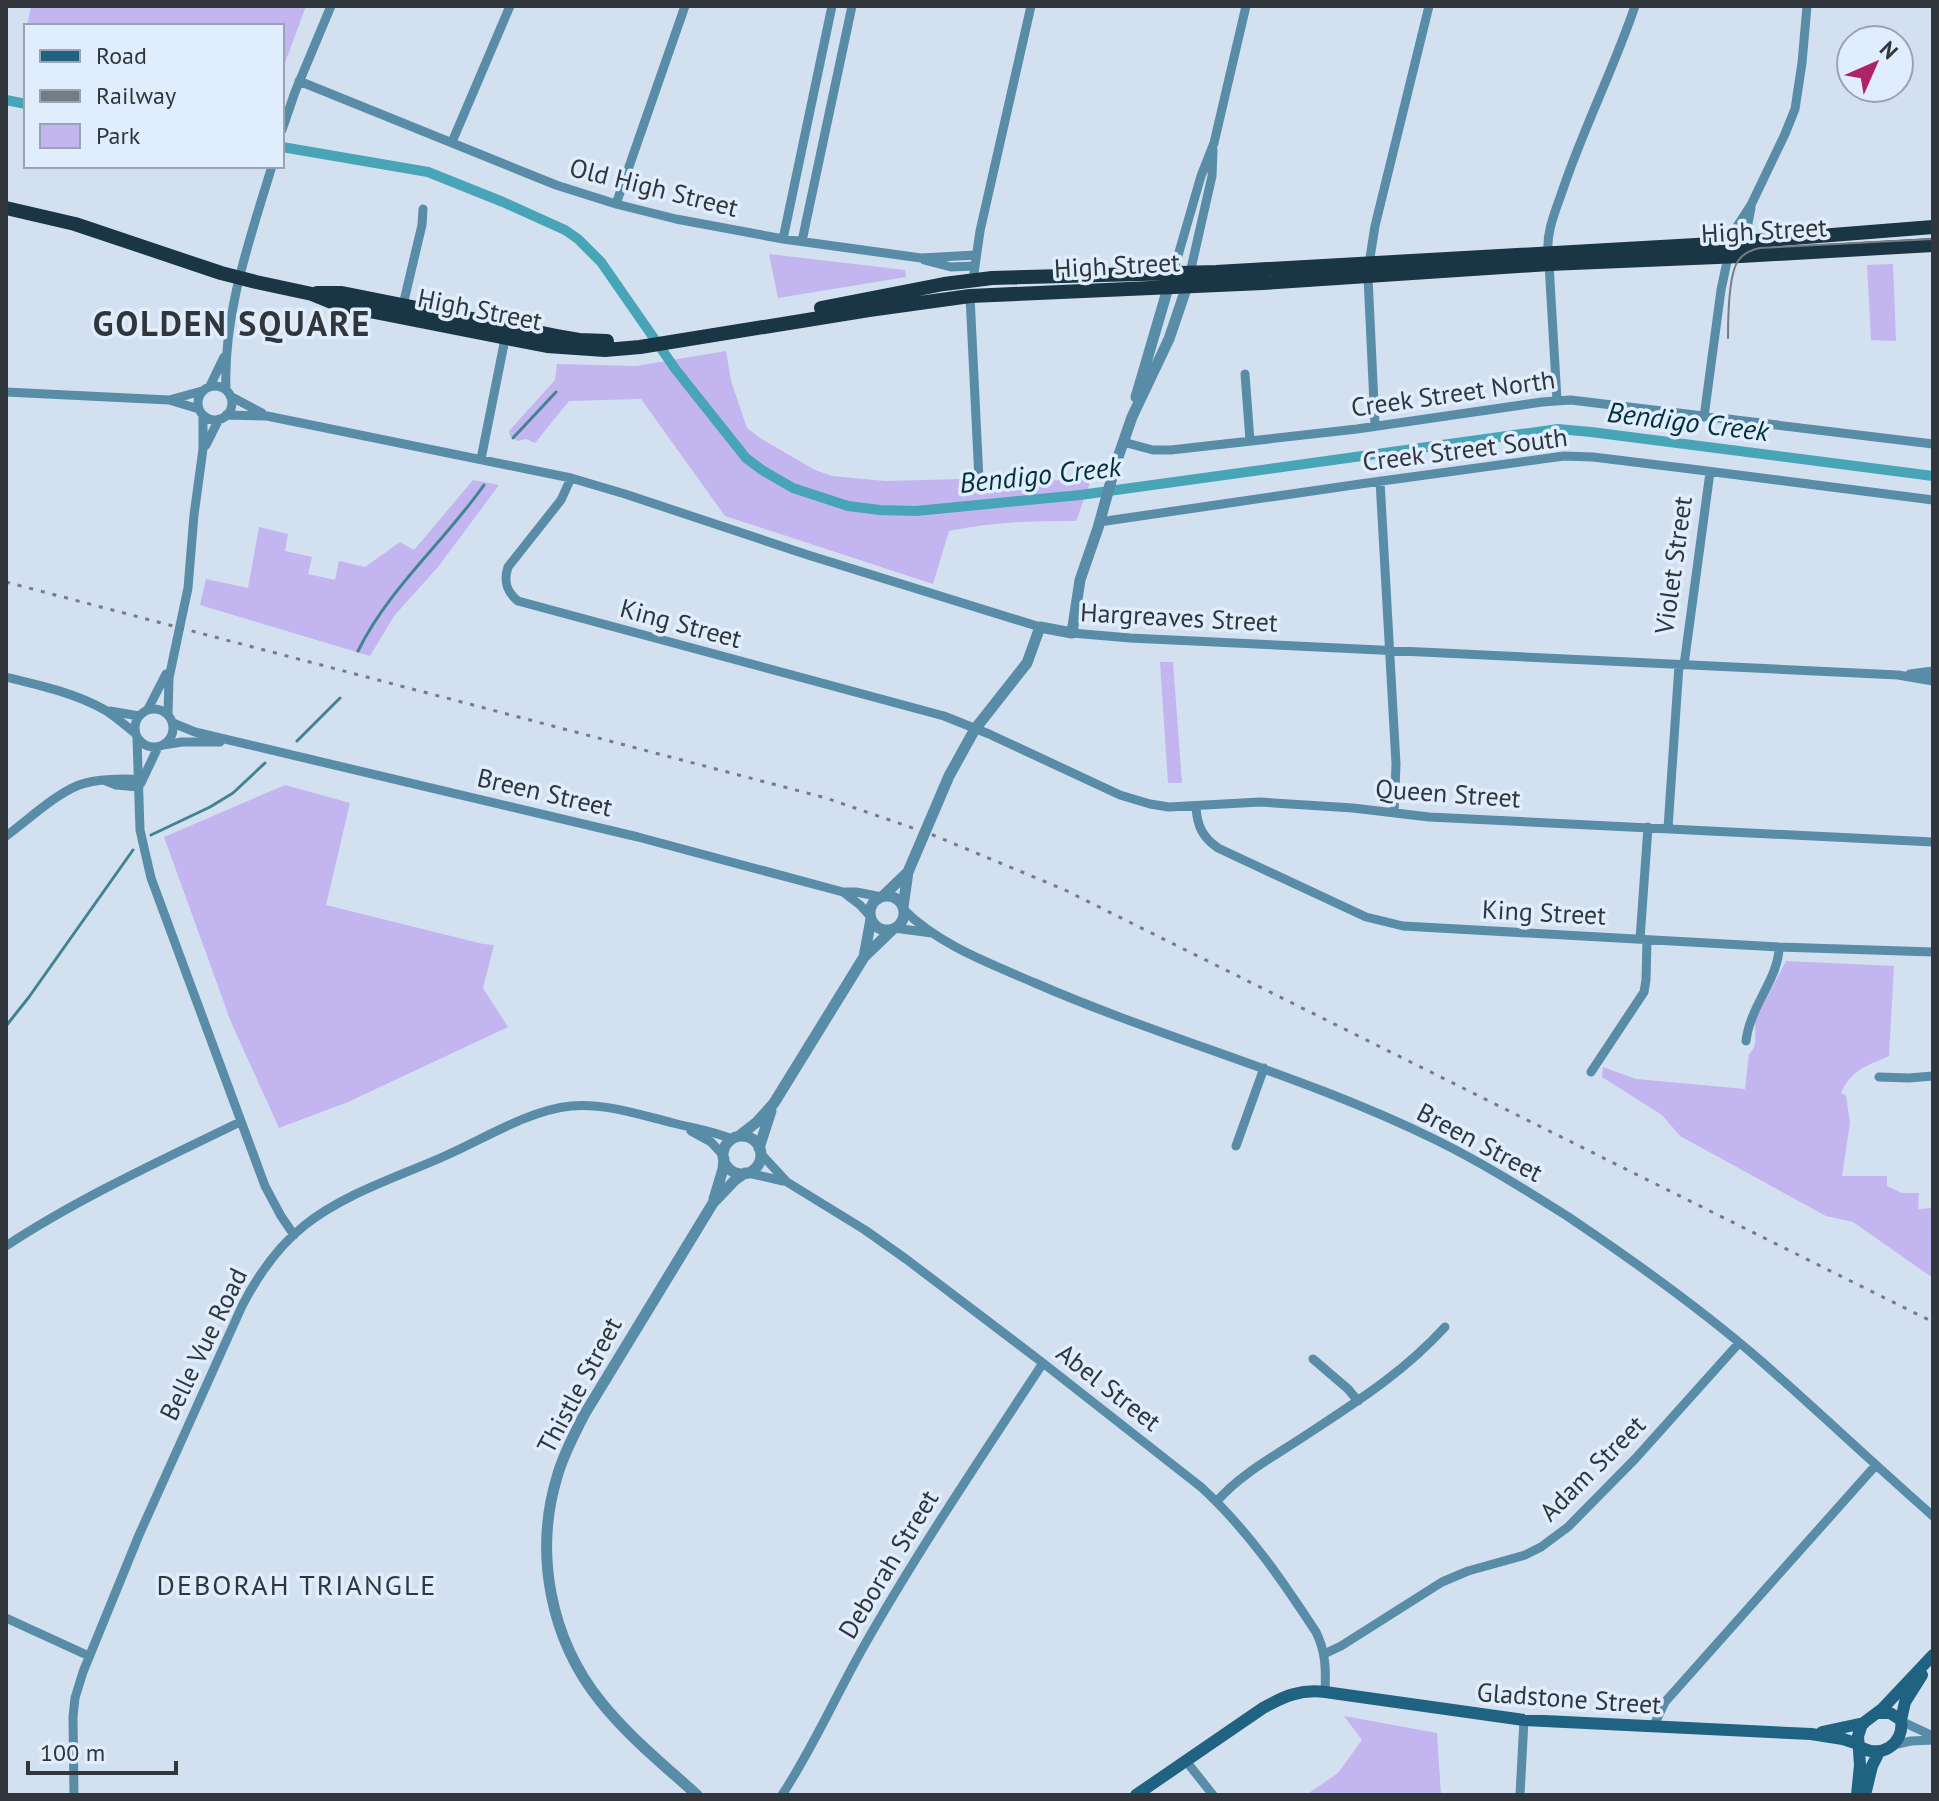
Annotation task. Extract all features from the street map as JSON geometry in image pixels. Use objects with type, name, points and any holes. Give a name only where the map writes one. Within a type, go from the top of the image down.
[{"type":"highway","name":"High Street","points":[[6,208],[75,224],[239,278],[312,294],[339,305],[507,332],[579,340],[638,343],[970,296],[1171,280]]},
{"type":"highway","name":"High Street","points":[[1825,244],[1883,230],[1933,227]]},
{"type":"highway","name":"High Street","points":[[670,338],[848,303],[933,275],[974,273],[1189,280],[1825,244],[1933,245]]},
{"type":"highway","points":[[970,296],[974,273]]},
{"type":"highway","name":"High Street","points":[[312,294],[342,293],[507,332]]},
{"type":"main road","points":[[1857,1795],[1859,1730],[1933,1657]]},
{"type":"main road","points":[[1858,1745],[1866,1751],[1879,1752],[1893,1745],[1901,1734],[1905,1702],[1933,1657]]},
{"type":"main road","points":[[1136,1795],[1284,1696],[1300,1691],[1325,1692]]},
{"type":"main road","name":"Gladstone Street","points":[[1325,1692],[1524,1720],[1811,1734],[1844,1739],[1858,1745]]},
{"type":"main road","points":[[1878,1713],[1890,1713],[1901,1721]]},
{"type":"main road","name":"Gladstone Street","points":[[1811,1734],[1864,1723]]},
{"type":"main road","points":[[1865,1795],[1879,1752]]},
{"type":"street","points":[[284,124],[331,6]]},
{"type":"street","points":[[452,142],[510,6]]},
{"type":"street","points":[[616,204],[685,6]]},
{"type":"street","points":[[783,239],[832,6]]},
{"type":"street","points":[[802,241],[852,6]]},
{"type":"street","points":[[974,273],[999,142],[1031,6]]},
{"type":"street","points":[[1132,417],[1140,380],[1201,176],[1214,143],[1246,6]]},
{"type":"street","points":[[1375,425],[1368,270],[1375,226],[1429,6]]},
{"type":"street","points":[[1557,400],[1547,240],[1570,169],[1635,6]]},
{"type":"street","points":[[1704,417],[1721,290],[1730,250],[1740,220],[1751,205],[1795,109],[1807,6]]},
{"type":"street","name":"Old High Street","points":[[299,81],[567,189],[616,204],[783,239],[921,258],[976,255]]},
{"type":"street","points":[[1072,633],[1080,580],[1123,442],[1169,339],[1189,280],[1212,176],[1214,143]]},
{"type":"street","points":[[203,449],[231,406],[225,354],[239,278],[271,168]]},
{"type":"street","points":[[1749,249],[1751,205]]},
{"type":"street","points":[[403,305],[423,209]]},
{"type":"street","name":"Old High Street","points":[[921,258],[933,275],[955,268],[974,273]]},
{"type":"street","points":[[970,296],[979,480]]},
{"type":"street","points":[[481,459],[507,332]]},
{"type":"street","points":[[140,782],[161,746],[172,736],[169,678],[188,588],[203,449],[198,400],[225,354]]},
{"type":"street","points":[[1245,374],[1250,441]]},
{"type":"street","points":[[169,400],[216,386],[267,416]]},
{"type":"street","points":[[6,392],[169,400],[213,420],[267,416]]},
{"type":"street","name":"Creek Street North","points":[[1123,442],[1162,451],[1557,400],[1933,444]]},
{"type":"street","name":"Hargreaves Street","points":[[267,416],[571,478],[1040,627],[1072,633],[1898,675],[1933,681]]},
{"type":"street","name":"Creek Street South","points":[[1098,528],[1125,518],[1564,456],[1593,457],[1933,500]]},
{"type":"street","name":"Violet Street","points":[[1668,828],[1682,665],[1710,472]]},
{"type":"street","name":"King Street","points":[[571,478],[561,500],[508,567],[506,586],[518,601],[934,712],[975,729]]},
{"type":"street","points":[[1380,481],[1396,764],[1394,813]]},
{"type":"street","points":[[723,1157],[724,1149],[757,1122],[774,1103],[864,957],[902,920],[908,872],[953,768],[975,729],[1027,663],[1040,627]]},
{"type":"street","points":[[173,660],[148,709],[139,716],[134,728],[140,782],[140,830],[151,878],[240,1122],[265,1186],[294,1235]]},
{"type":"street","name":"Hargreaves Street","points":[[1898,675],[1933,671]]},
{"type":"street","points":[[6,677],[103,709],[139,716]]},
{"type":"street","points":[[103,709],[146,746],[161,746]]},
{"type":"street","points":[[148,709],[159,709],[170,718]]},
{"type":"street","name":"Breen Street","points":[[170,718],[185,729],[236,742],[638,837],[843,892],[882,897]]},
{"type":"street","name":"Queen Street","points":[[975,729],[1120,795],[1162,807],[1260,802],[1429,817],[1933,842]]},
{"type":"street","name":"Breen Street","points":[[161,746],[182,742],[236,742]]},
{"type":"street","points":[[6,836],[70,790],[87,783],[115,778],[140,782]]},
{"type":"street","name":"King Street","points":[[1196,807],[1202,832],[1218,848],[1375,919],[1420,928],[1933,952]]},
{"type":"street","points":[[1591,1072],[1644,992],[1648,827]]},
{"type":"street","points":[[864,957],[871,907],[908,872]]},
{"type":"street","name":"Breen Street","points":[[843,892],[871,918]]},
{"type":"street","points":[[882,897],[893,897],[903,908]]},
{"type":"street","name":"Breen Street","points":[[903,908],[932,933],[982,960],[1090,1007],[1340,1097],[1433,1138],[1483,1165],[1635,1262],[1739,1343],[1933,1516]]},
{"type":"street","points":[[871,918],[883,929],[894,928]]},
{"type":"street","name":"Breen Street","points":[[894,928],[932,933]]},
{"type":"street","points":[[1746,1041],[1751,1016],[1778,959],[1779,947]]},
{"type":"street","points":[[1236,1146],[1264,1068]]},
{"type":"street","points":[[1879,1077],[1933,1076]]},
{"type":"street","points":[[677,1124],[711,1142],[729,1169],[747,1173],[757,1165],[774,1103]]},
{"type":"street","name":"Belle Vue Road","points":[[74,1795],[73,1717],[89,1656],[148,1515],[242,1306],[265,1267],[294,1235],[317,1216],[357,1194],[558,1108],[604,1106],[677,1124]]},
{"type":"street","points":[[6,1246],[155,1163],[240,1122]]},
{"type":"street","points":[[677,1124],[735,1138],[751,1138],[760,1151]]},
{"type":"street","name":"Abel Street","points":[[760,1151],[787,1182],[885,1244],[1043,1363],[1217,1501],[1271,1566],[1316,1632],[1324,1654],[1325,1692]]},
{"type":"street","name":"Thistle Street","points":[[713,1203],[723,1169],[723,1157]]},
{"type":"street","name":"Abel Street","points":[[747,1173],[787,1182]]},
{"type":"street","name":"Thistle Street","points":[[697,1795],[611,1715],[581,1673],[555,1613],[548,1578],[547,1541],[553,1490],[572,1439],[713,1203],[735,1180],[747,1173]]},
{"type":"street","points":[[1217,1501],[1240,1478],[1405,1367],[1445,1327]]},
{"type":"street","name":"Adam Street","points":[[1324,1654],[1442,1582],[1468,1571],[1525,1555],[1555,1537],[1596,1500],[1739,1343]]},
{"type":"street","points":[[1313,1359],[1358,1401]]},
{"type":"street","name":"Deborah Street","points":[[782,1795],[859,1654],[928,1540],[1043,1363]]},
{"type":"street","points":[[1653,1727],[1665,1702],[1876,1465]]},
{"type":"street","points":[[6,1618],[89,1656]]},
{"type":"street","points":[[1520,1795],[1524,1720]]},
{"type":"street","points":[[1901,1721],[1933,1738]]},
{"type":"street","points":[[1893,1745],[1933,1738]]},
{"type":"street","points":[[1186,1761],[1213,1795]]},
{"type":"green space","points":[[31,6],[306,6],[284,66],[284,24],[27,24]]},
{"type":"green space","points":[[769,254],[905,270],[906,277],[778,298]]},
{"type":"green space","points":[[1893,264],[1896,341],[1871,340],[1867,265]]},
{"type":"green space","points":[[726,351],[731,381],[747,428],[815,470],[832,476],[885,481],[962,479],[995,486],[1080,478],[1094,472],[1076,521],[1012,523],[949,531],[933,584],[725,516],[641,399],[569,401],[535,443],[526,439],[518,441],[510,436],[509,431],[555,380],[557,364],[636,366]]},
{"type":"green space","points":[[473,480],[499,485],[438,567],[394,616],[370,656],[200,605],[206,579],[248,588],[259,527],[288,534],[285,551],[312,557],[308,574],[335,580],[339,561],[365,567],[400,542],[414,550]]},
{"type":"green space","points":[[1160,662],[1173,662],[1182,783],[1168,783]]},
{"type":"green space","points":[[285,785],[350,803],[326,905],[494,945],[483,988],[508,1027],[348,1102],[279,1128],[231,1022],[164,837]]},
{"type":"green space","points":[[1786,961],[1894,966],[1889,1056],[1855,1074],[1841,1093],[1846,1095],[1850,1123],[1842,1176],[1887,1176],[1887,1186],[1902,1193],[1919,1193],[1918,1209],[1933,1208],[1933,1278],[1853,1222],[1826,1216],[1680,1136],[1662,1115],[1602,1077],[1603,1067],[1636,1079],[1745,1089],[1749,1054],[1755,1042],[1756,1018]]},
{"type":"green space","points":[[1344,1716],[1437,1733],[1441,1795],[1306,1795],[1338,1773],[1362,1740]]},
{"type":"waterway","name":"Bendigo Creek","points":[[6,100],[24,104]]},
{"type":"waterway","name":"Bendigo Creek","points":[[284,147],[428,172],[565,230],[601,262],[676,370],[746,458],[793,488],[848,506],[916,511],[1080,495],[1558,429],[1933,476]]},
{"type":"waterway","points":[[513,438],[556,392]]},
{"type":"waterway","points":[[358,651],[385,606],[484,485]]},
{"type":"waterway","points":[[297,741],[340,698]]},
{"type":"waterway","points":[[151,835],[233,793],[265,763]]},
{"type":"waterway","points":[[6,1026],[133,850]]},
{"type":"tram line","points":[[1728,338],[1732,276],[1738,261],[1748,252],[1760,248],[1933,239]]},
{"type":"railway","points":[[6,582],[826,798],[933,835],[1065,890],[1933,1322]]},
{"type":"district","name":"GOLDEN SQUARE","points":[[232,323]]},
{"type":"district","name":"DEBORAH TRIANGLE","points":[[297,1584]]}]
